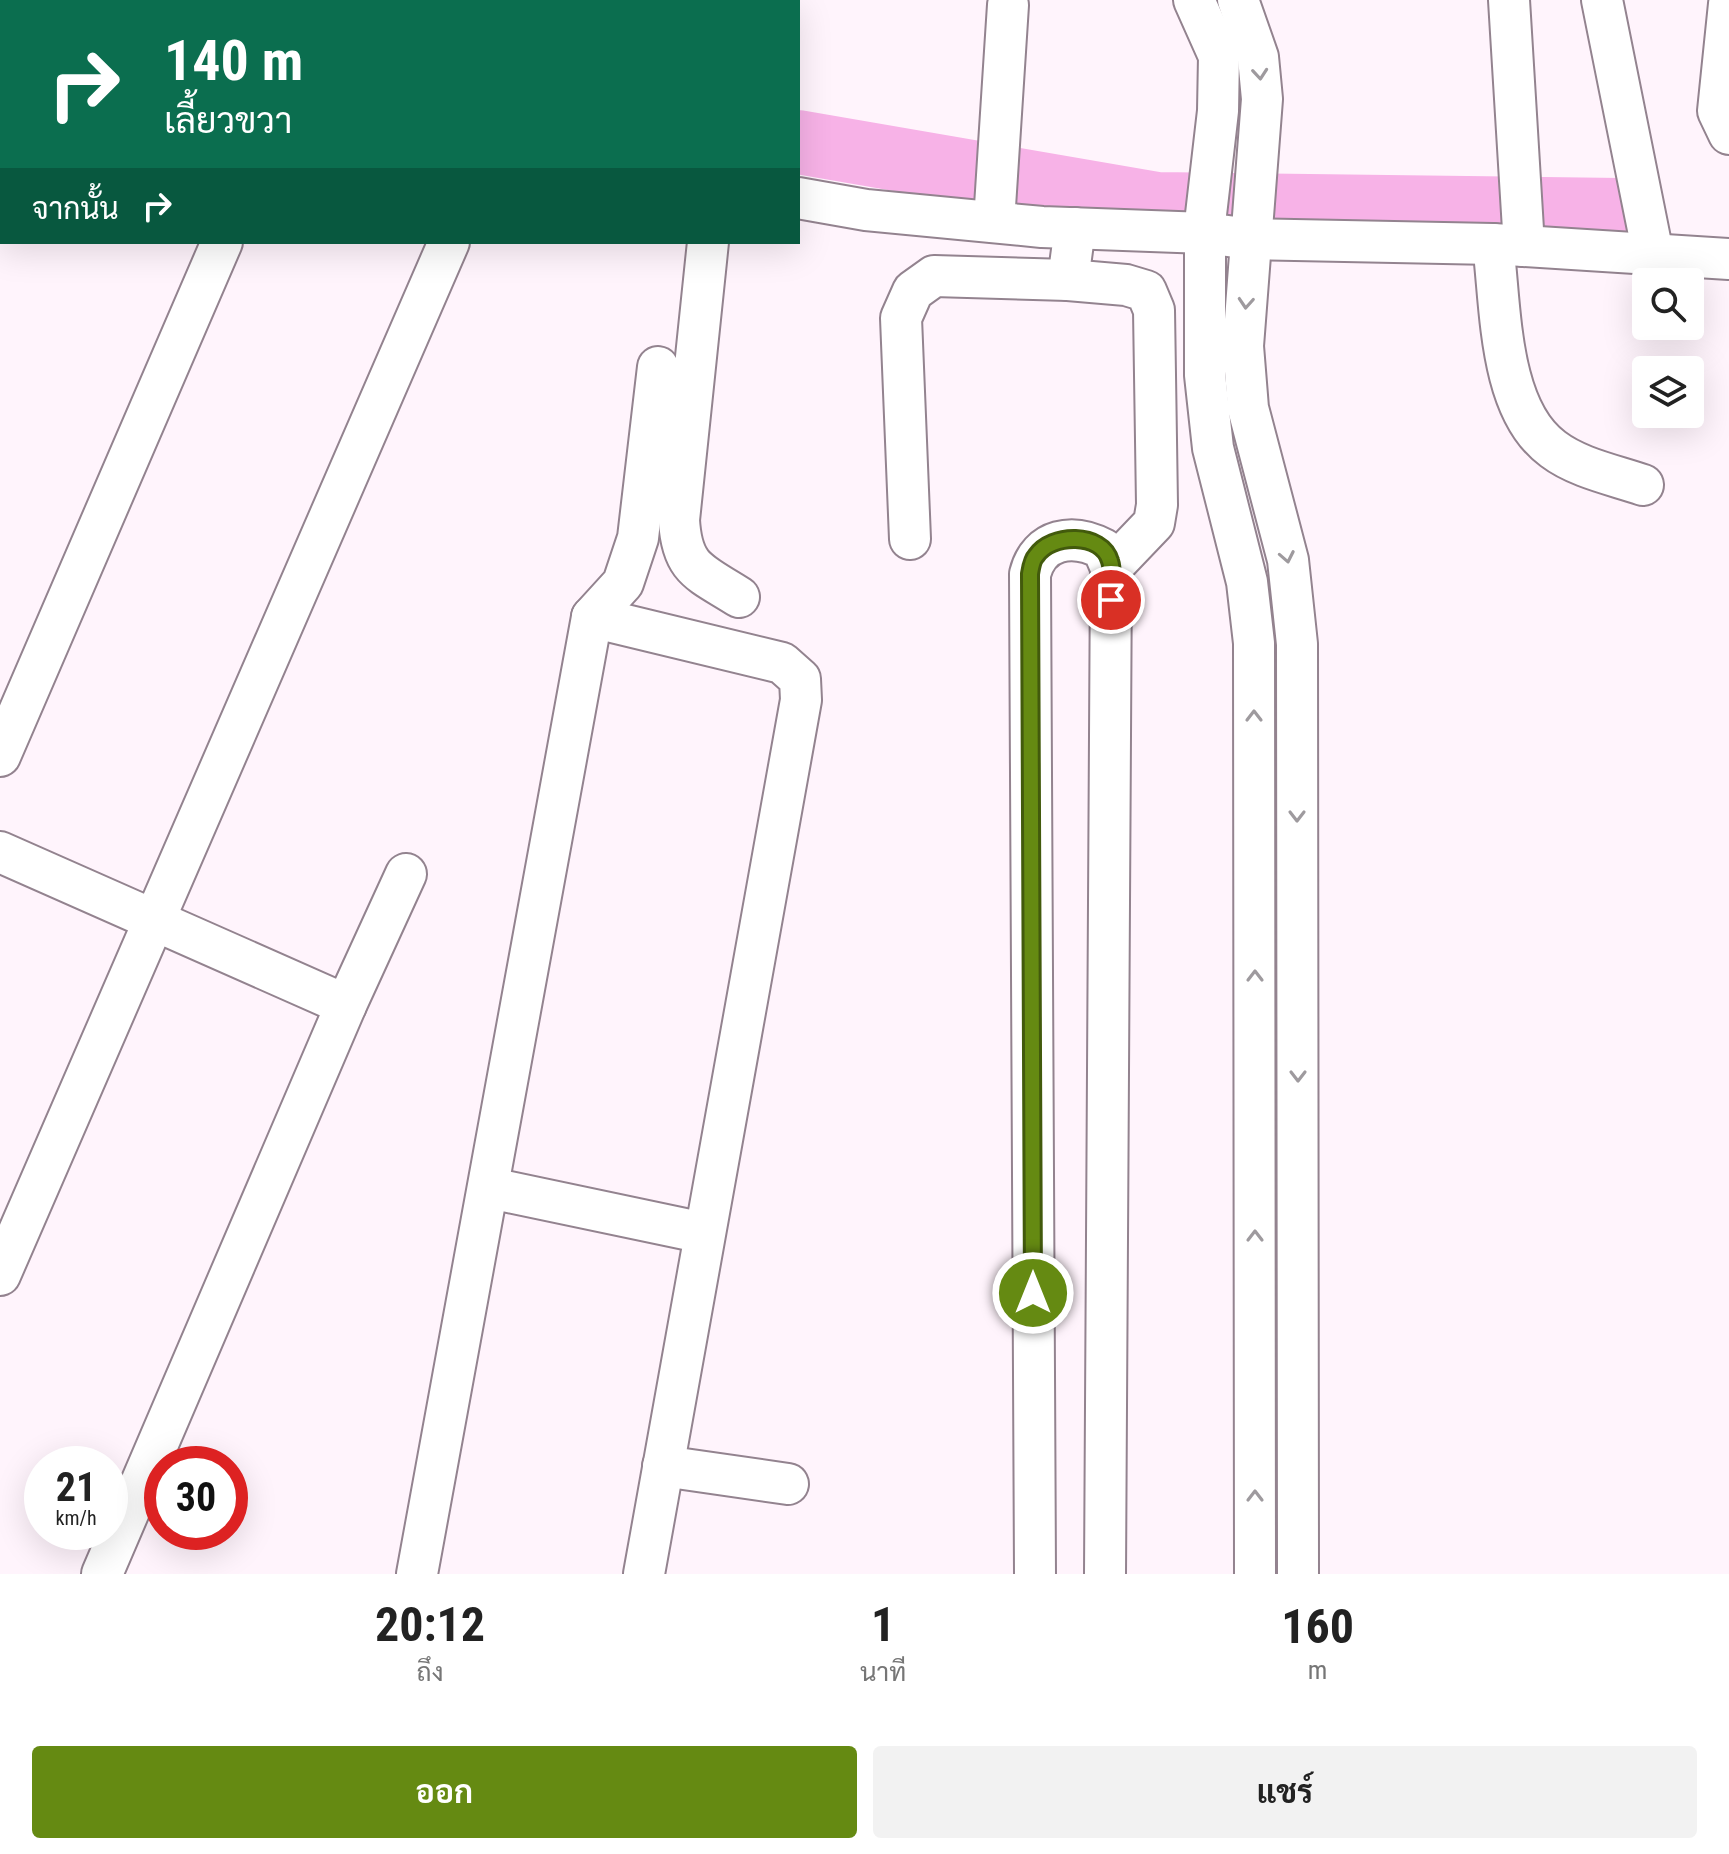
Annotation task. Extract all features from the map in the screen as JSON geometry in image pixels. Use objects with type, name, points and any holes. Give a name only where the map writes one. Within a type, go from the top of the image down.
[{"type":"street","points":[[1194,0],[1219,56],[1218,111],[1205,228],[1205,375],[1213,448],[1247,582],[1254,643],[1255,1574]]},
{"type":"street","points":[[1238,0],[1258,57],[1262,99],[1243,346],[1248,408],[1288,560],[1297,644],[1298,1574]]},
{"type":"street","points":[[1509,0],[1515,224],[1512,391],[1528,424],[1552,449],[1643,485]]},
{"type":"street","points":[[1602,0],[1653,254]]},
{"type":"street","points":[[1729,4],[1718,111],[1729,134]]},
{"type":"street","points":[[997,189],[1008,5]]},
{"type":"street","points":[[800,198],[866,210],[997,189],[1075,228],[1205,228],[1252,232],[1515,224],[1653,254],[1729,259]]},
{"type":"street","points":[[1068,280],[1075,228]]},
{"type":"street","points":[[0,756],[221,244]]},
{"type":"street","points":[[0,1275],[448,244]]},
{"type":"street","points":[[708,244],[679,520],[681,550],[700,572],[739,597]]},
{"type":"street","points":[[910,539],[901,318],[913,291],[934,276],[1126,285],[1146,291],[1154,310],[1157,505],[1154,523],[1111,568]]},
{"type":"street","points":[[417,1574],[592,617],[623,583],[638,538],[658,367]]},
{"type":"street","points":[[1035,1574],[1030,574],[1034,557],[1044,547],[1084,539],[1103,549],[1111,568],[1105,1574]]},
{"type":"street","points":[[592,617],[782,663],[800,679],[801,700],[644,1574]]},
{"type":"street","points":[[0,852],[346,1005]]},
{"type":"street","points":[[102,1574],[346,1005],[406,874]]},
{"type":"street","points":[[490,1188],[704,1233]]},
{"type":"street","points":[[663,1466],[788,1484]]},
{"type":"waterway","points":[[800,142],[1157,204],[1621,210]]},
{"type":"route","points":[[1033,1293],[1030,574],[1034,557],[1044,547],[1062,541],[1084,539],[1103,549],[1110,560],[1111,600]]}]
